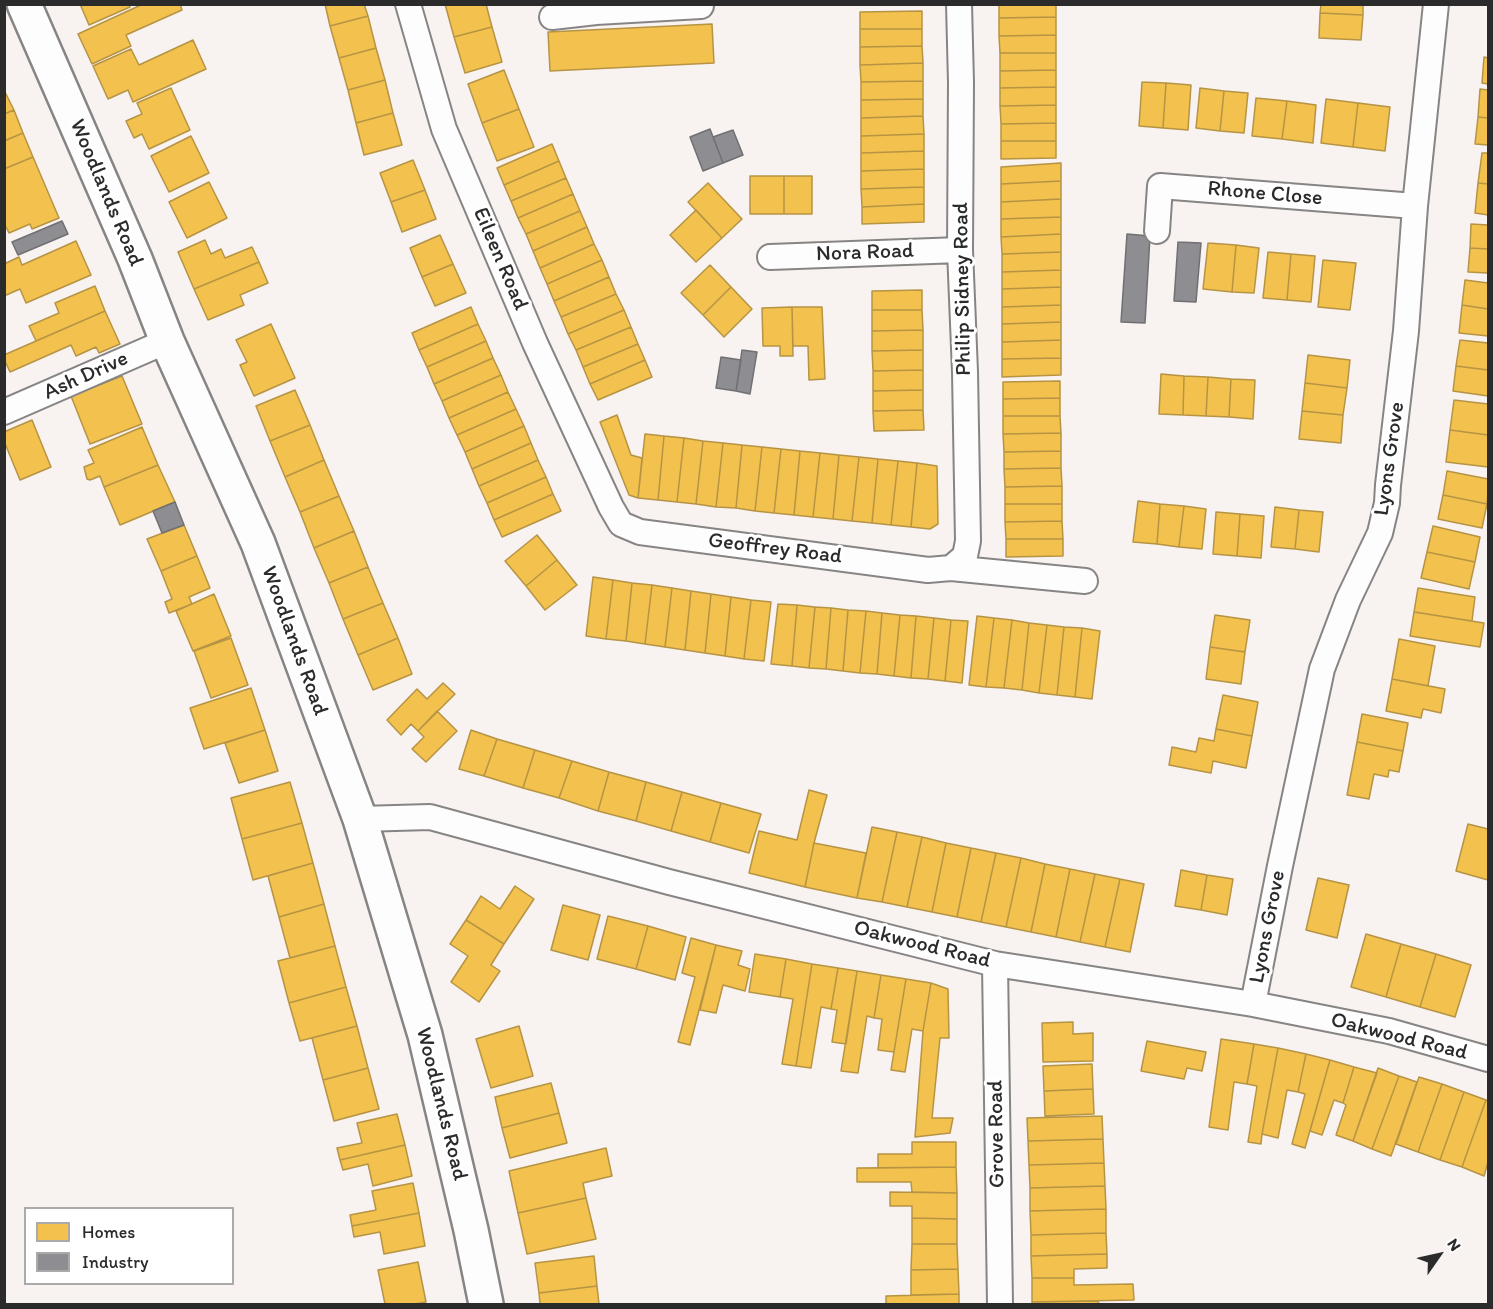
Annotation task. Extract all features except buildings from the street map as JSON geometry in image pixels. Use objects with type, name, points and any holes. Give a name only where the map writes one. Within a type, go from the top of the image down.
[{"type":"street","name":"Woodlands Road","points":[[24,4],[135,259],[167,341],[258,543],[360,819],[425,1035],[471,1230],[486,1305]]},
{"type":"street","name":"Eileen Road","points":[[408,4],[444,129],[535,343],[611,507]]},
{"type":"street","name":"Philip Sidney Road","points":[[951,568],[964,556],[968,541],[960,250],[959,4]]},
{"type":"street","name":"Lyons Grove","points":[[1253,1004],[1322,669],[1348,600],[1380,533],[1387,502],[1406,331],[1415,206],[1436,4]]},
{"type":"street","points":[[552,17],[595,8],[701,6]]},
{"type":"street","name":"Rhone Close","points":[[1157,231],[1160,186],[1415,206]]},
{"type":"street","name":"Nora Road","points":[[770,257],[960,250]]},
{"type":"street","name":"Ash Drive","points":[[4,412],[167,341]]},
{"type":"street","name":"Geoffrey Road","points":[[611,507],[621,524],[639,532],[928,570],[951,568],[1085,581]]},
{"type":"street","name":"Oakwood Road","points":[[360,819],[430,817],[669,882],[995,964],[1253,1004],[1389,1031],[1488,1059]]},
{"type":"street","name":"Grove Road","points":[[995,964],[1000,1305]]}]
